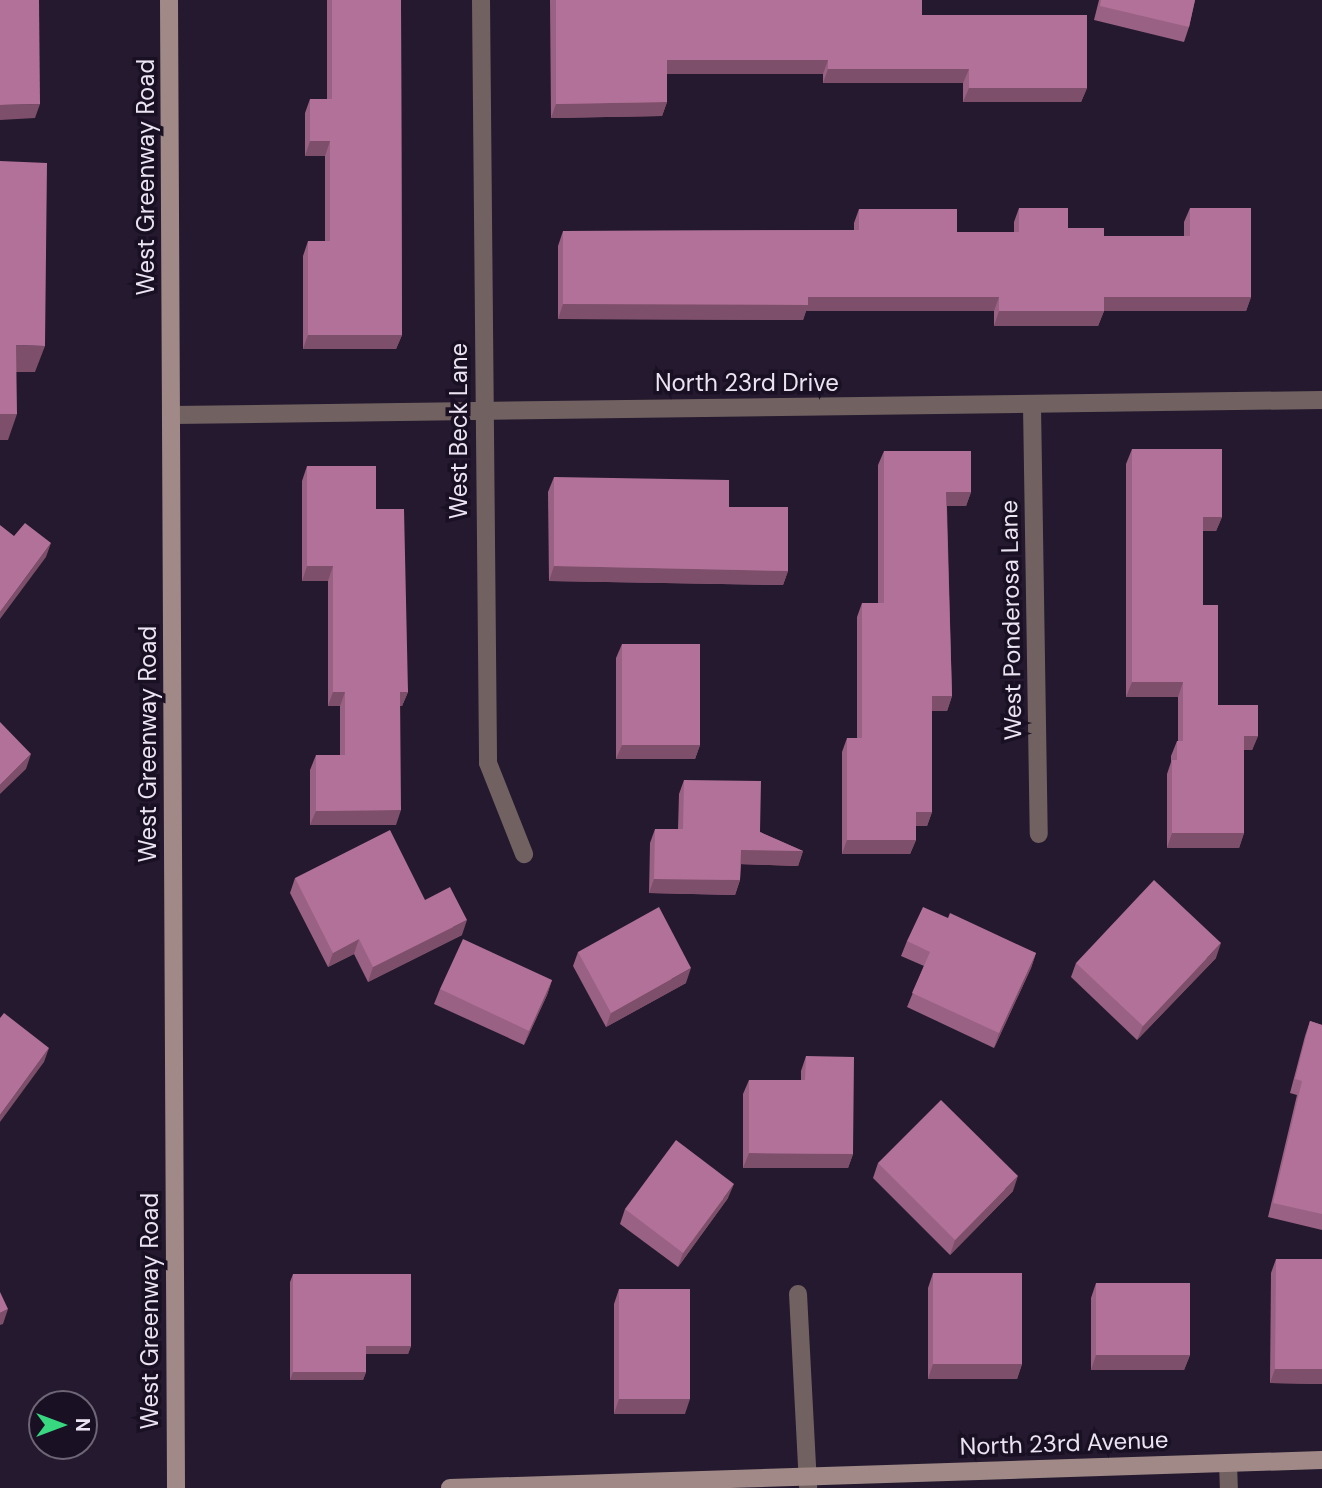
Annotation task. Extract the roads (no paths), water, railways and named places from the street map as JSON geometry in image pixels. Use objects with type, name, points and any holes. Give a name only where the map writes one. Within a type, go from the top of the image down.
[{"type":"main road","name":"West Greenway Road","points":[[169,0],[176,1488]]},
{"type":"main road","name":"North 23rd Avenue","points":[[450,1488],[808,1481],[1322,1460]]},
{"type":"street","name":"West Beck Lane","points":[[481,0],[482,409],[488,763],[524,854]]},
{"type":"street","name":"North 23rd Drive","points":[[172,415],[1322,400]]},
{"type":"street","name":"West Ponderosa Lane","points":[[1032,405],[1039,834]]},
{"type":"street","points":[[798,1294],[808,1481]]},
{"type":"street","points":[[1228,1463],[1229,1488]]}]
